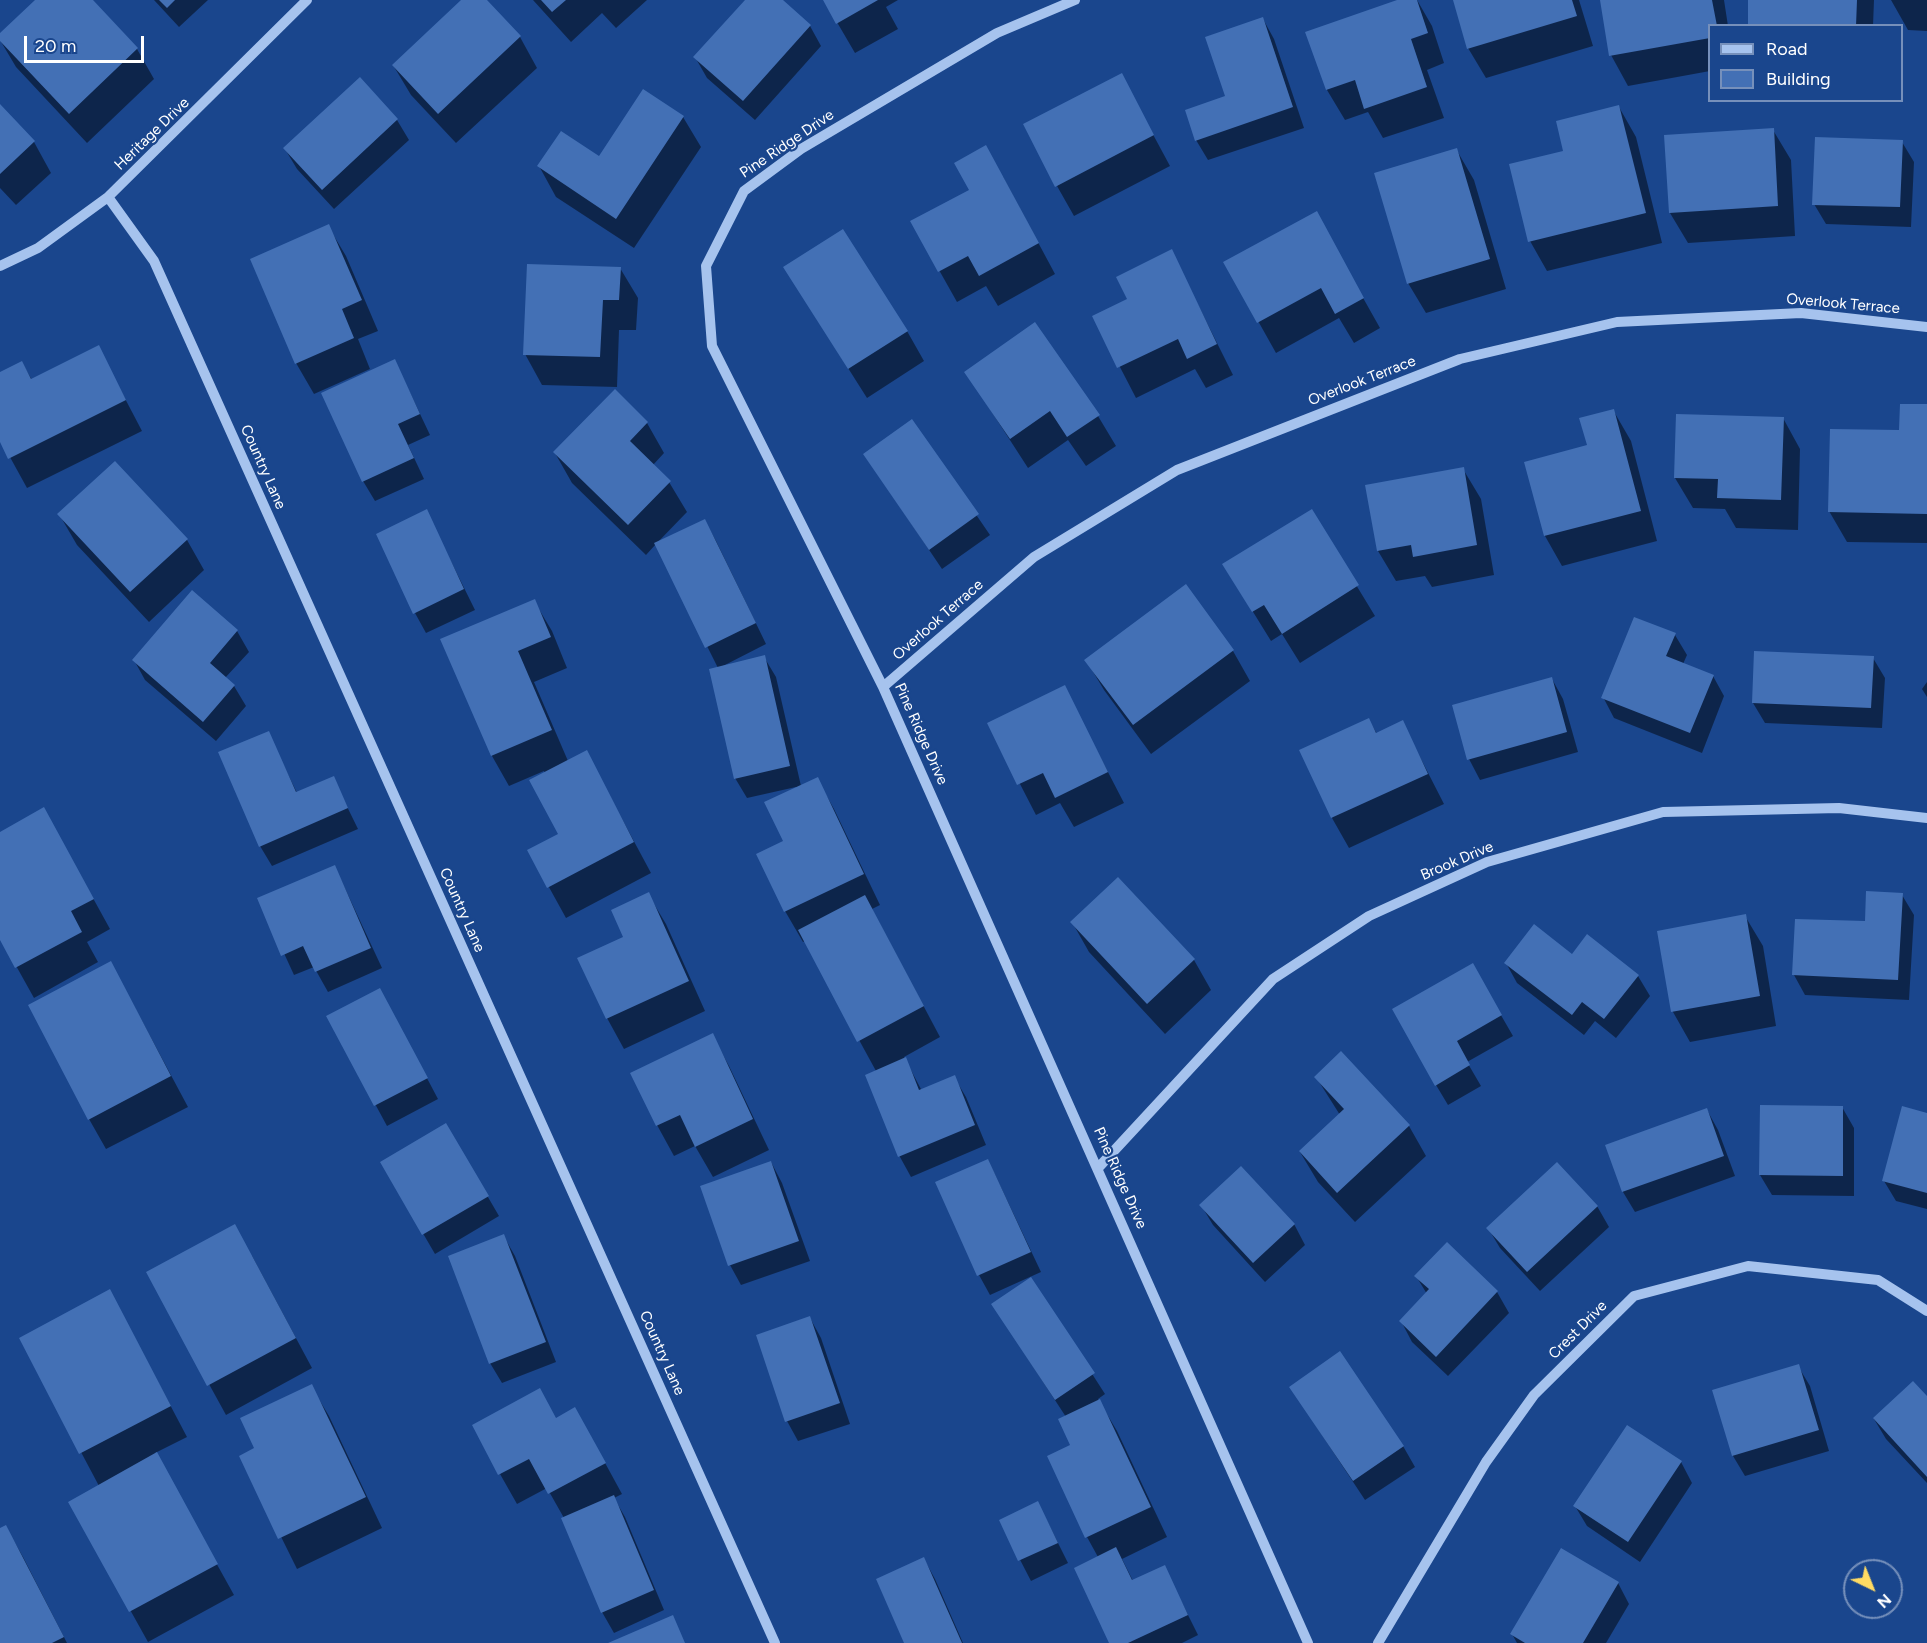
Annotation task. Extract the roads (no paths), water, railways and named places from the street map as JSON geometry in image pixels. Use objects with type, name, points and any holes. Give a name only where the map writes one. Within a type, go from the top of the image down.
[{"type":"street","name":"Heritage Drive","points":[[0,266],[38,248],[108,197],[307,0]]},
{"type":"street","name":"Pine Ridge Drive","points":[[1075,0],[997,33],[801,149],[744,191],[706,266],[712,346],[883,687],[1099,1167],[1308,1643]]},
{"type":"street","name":"Country Lane","points":[[108,197],[154,261],[776,1643]]},
{"type":"street","name":"Overlook Terrace","points":[[883,687],[1034,557],[1177,470],[1460,359],[1617,322],[1801,313],[1927,327]]},
{"type":"street","name":"Brook Drive","points":[[1099,1167],[1274,979],[1369,916],[1487,862],[1663,812],[1839,808],[1927,818]]},
{"type":"street","name":"Crest Drive","points":[[1378,1643],[1486,1462],[1534,1395],[1634,1296],[1748,1266],[1878,1280],[1927,1311]]}]
